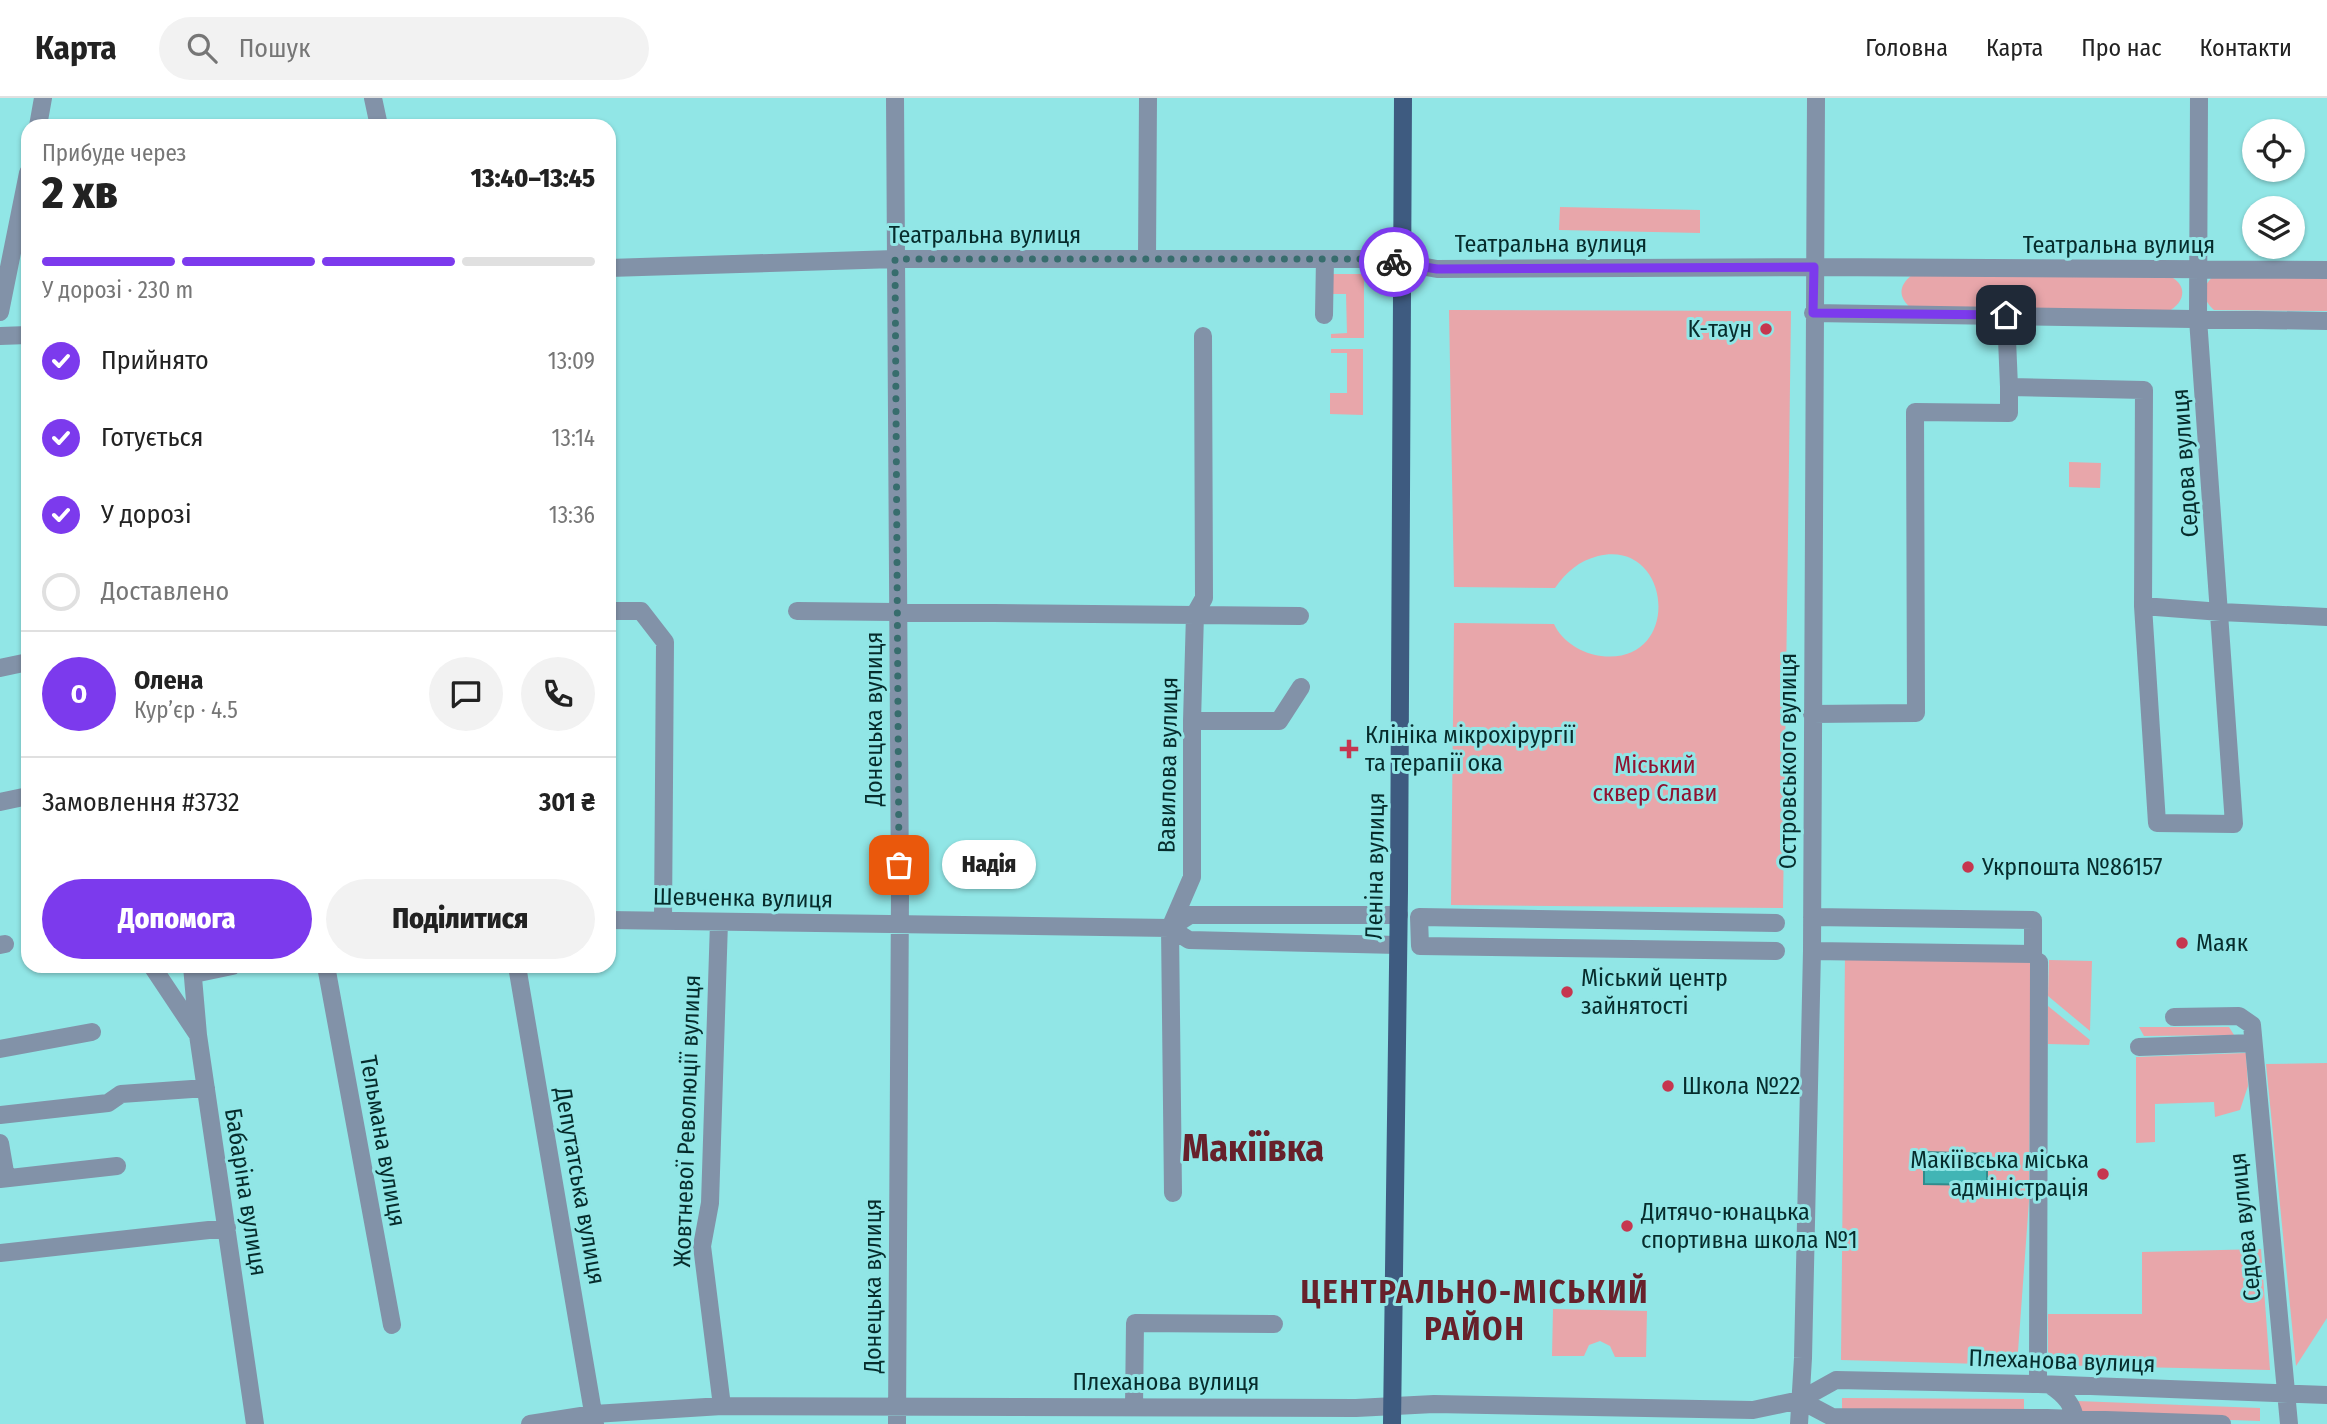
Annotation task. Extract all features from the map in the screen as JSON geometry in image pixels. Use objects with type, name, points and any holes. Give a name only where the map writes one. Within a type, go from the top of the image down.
[{"type":"main road","name":"Леніна вулиця","points":[[1392,1416],[1399,915],[1403,98]]},
{"type":"street","points":[[39,119],[43,98]]},
{"type":"street","points":[[373,98],[378,119]]},
{"type":"street","name":"Донецька вулиця","points":[[895,98],[899,925],[897,1424]]},
{"type":"street","points":[[1147,259],[1148,98]]},
{"type":"street","name":"Островського вулиця","points":[[1799,1424],[1804,1345],[1812,951],[1816,98]]},
{"type":"street","name":"Седова вулиця","points":[[2143,606],[2157,823],[2234,824],[2221,612],[2198,319],[2199,98]]},
{"type":"street","points":[[0,312],[21,208]]},
{"type":"street","name":"Театральна вулиця","points":[[616,268],[895,259],[1325,259],[1382,260],[1437,269],[1814,267],[2327,270]]},
{"type":"street","points":[[1324,315],[1325,259]]},
{"type":"street","points":[[1813,313],[2327,321]]},
{"type":"street","points":[[1812,714],[1916,713],[1915,412],[2009,413],[2006,315]]},
{"type":"street","points":[[0,336],[21,335]]},
{"type":"street","name":"Вавилова вулиця","points":[[1173,1194],[1170,928],[1192,877],[1195,614],[1203,598],[1203,335]]},
{"type":"street","points":[[2009,387],[2144,390],[2143,606],[2327,617]]},
{"type":"street","points":[[616,611],[641,611],[665,642],[663,921]]},
{"type":"street","points":[[797,611],[1300,616]]},
{"type":"street","points":[[0,668],[21,664]]},
{"type":"street","points":[[1192,721],[1279,721],[1301,687]]},
{"type":"street","points":[[0,802],[21,798]]},
{"type":"street","name":"Шевченка вулиця","points":[[1170,928],[1190,915],[1399,915]]},
{"type":"street","points":[[1776,923],[1419,917],[1420,946],[1776,951]]},
{"type":"street","points":[[1812,918],[2033,920],[2033,954],[1812,951]]},
{"type":"street","name":"Шевченка вулиця","points":[[616,920],[1170,928],[1189,940],[1398,945]]},
{"type":"street","name":"Жовтневої Революції вулиця","points":[[719,922],[710,1203],[702,1246],[722,1406]]},
{"type":"street","points":[[2039,962],[2044,1385],[2062,1393],[2076,1421]]},
{"type":"street","points":[[157,973],[198,1035]]},
{"type":"street","name":"Бабаріна вулиця","points":[[193,973],[198,1035],[255,1424]]},
{"type":"street","name":"Тельмана вулиця","points":[[327,973],[392,1325]]},
{"type":"street","name":"Депутатська вулиця","points":[[518,973],[594,1419]]},
{"type":"street","points":[[2174,1017],[2239,1017],[2252,1034]]},
{"type":"street","points":[[0,1049],[92,1032]]},
{"type":"street","points":[[2139,1048],[2252,1034]]},
{"type":"street","name":"Седова вулиця","points":[[2252,1034],[2289,1424]]},
{"type":"street","points":[[0,1115],[108,1103],[121,1094],[206,1088]]},
{"type":"street","points":[[0,1143],[3,1179],[117,1166]]},
{"type":"street","points":[[0,1252],[227,1228]]},
{"type":"street","points":[[1134,1407],[1135,1324],[1274,1324]]},
{"type":"street","name":"Плеханова вулиця","points":[[530,1424],[722,1406],[1134,1407],[1392,1416],[1434,1404],[1753,1410],[1800,1400],[1836,1380],[2327,1395]]},
{"type":"street","points":[[1800,1400],[1832,1417],[2222,1424]]},
{"type":"green space","points":[[1560,207],[1700,210],[1700,233],[1559,230]]},
{"type":"green space","points":[[1331,274],[1364,274],[1364,338],[1331,338],[1331,334],[1347,333],[1346,294],[1331,294]]},
{"type":"green space","points":[[1912,275],[2169,276],[2179,284],[2182,294],[2178,304],[2167,312],[1912,309],[1902,296],[1902,287]]},
{"type":"green space","points":[[2215,275],[2327,276],[2327,311],[2214,310],[2204,292],[2207,283]]},
{"type":"green space","name":"Міський сквер Слави","points":[[1449,310],[1791,311],[1783,908],[1451,905],[1454,623],[1554,624],[1568,642],[1587,653],[1601,656],[1627,654],[1646,642],[1656,624],[1658,603],[1654,582],[1642,565],[1623,556],[1598,556],[1585,561],[1568,572],[1555,588],[1454,587]]},
{"type":"green space","points":[[1331,349],[1363,349],[1363,415],[1330,414],[1330,393],[1347,393],[1347,353],[1331,353]]},
{"type":"green space","points":[[2069,462],[2101,463],[2100,488],[2069,487]]},
{"type":"green space","points":[[1845,954],[2031,956],[2029,1201],[2017,1365],[1841,1360]]},
{"type":"green space","points":[[2049,960],[2092,961],[2090,1031],[2048,996]]},
{"type":"green space","points":[[2048,1006],[2090,1040],[2089,1045],[2048,1044]]},
{"type":"green space","points":[[2139,1027],[2229,1027],[2234,1035],[2144,1036]]},
{"type":"green space","points":[[2246,1053],[2248,1086],[2240,1110],[2215,1117],[2214,1102],[2155,1104],[2155,1142],[2136,1143],[2136,1057]]},
{"type":"green space","points":[[2327,1063],[2327,1318],[2296,1366],[2266,1064]]},
{"type":"green space","points":[[2261,1249],[2270,1370],[2048,1365],[2048,1314],[2142,1314],[2142,1252]]},
{"type":"green space","points":[[1553,1309],[1647,1311],[1646,1357],[1615,1357],[1610,1346],[1600,1341],[1589,1345],[1584,1356],[1552,1356]]},
{"type":"green space","points":[[1842,1398],[2024,1399],[2024,1414],[1842,1413]]},
{"type":"green space","points":[[2077,1401],[2260,1408],[2260,1421],[2082,1415]]},
{"type":"water","points":[[1924,1152],[1987,1154],[1987,1185],[1924,1184]]},
{"type":"way so far","points":[[899,865],[895,259],[1363,259],[1394,262]]},
{"type":"place","name":"K-таун","points":[[1766,329]]},
{"type":"place","name":"Клініка мікрохірургії та терапії ока","points":[[1349,749]]},
{"type":"place","name":"Надія","points":[[899,865]]},
{"type":"place","name":"Укрпошта №86157","points":[[1968,867]]},
{"type":"place","name":"Маяк","points":[[2182,943]]},
{"type":"place","name":"Міський центр зайнятості","points":[[1567,992]]},
{"type":"place","name":"Школа №22","points":[[1668,1086]]},
{"type":"place","name":"Макіївська міська адміністрація","points":[[2103,1174]]},
{"type":"place","name":"Дитячо-юнацька спортивна школа №1","points":[[1627,1226]]},
{"type":"district","name":"Макіївка","points":[[1253,1148]]},
{"type":"district","name":"ЦЕНТРАЛЬНО-МІСЬКИЙ РАЙОН","points":[[1475,1310]]},
{"type":"route","points":[[1394,262],[1437,269],[1814,267],[1813,313],[2006,315]]}]
